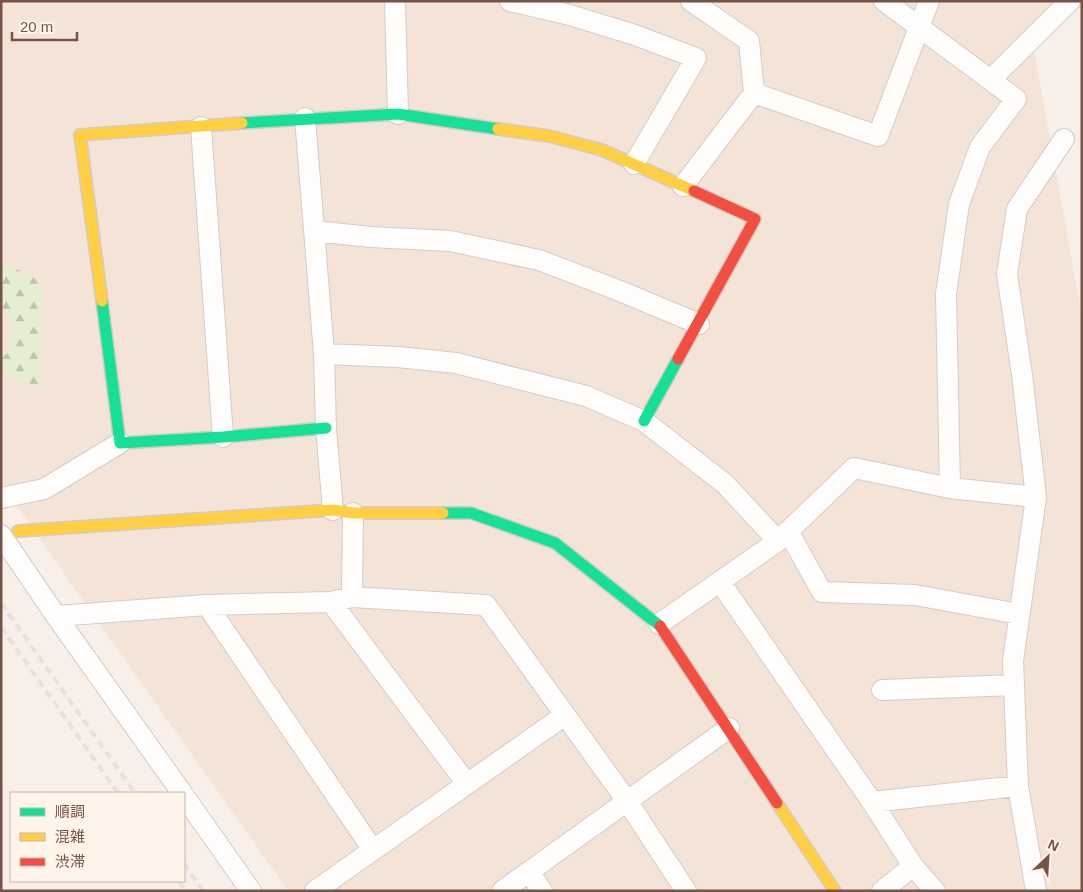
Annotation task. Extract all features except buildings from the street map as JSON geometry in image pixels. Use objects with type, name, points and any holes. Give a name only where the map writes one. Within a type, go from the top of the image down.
[{"type":"street","points":[[395,1],[398,114]]},
{"type":"street","points":[[510,1],[570,15],[635,35],[696,58],[634,164]]},
{"type":"street","points":[[683,186],[754,93],[749,41],[691,1]]},
{"type":"street","points":[[884,1],[1016,99],[980,147],[959,204],[946,294],[950,488]]},
{"type":"street","points":[[754,93],[878,136],[929,1]]},
{"type":"street","points":[[990,80],[1070,1]]},
{"type":"street","points":[[120,443],[80,135],[305,118],[398,114],[549,136],[602,150],[755,220],[644,421]]},
{"type":"street","points":[[305,118],[324,354],[326,428],[333,510]]},
{"type":"street","points":[[201,127],[223,438]]},
{"type":"street","points":[[1036,891],[1018,786],[1013,661],[1036,497],[1022,375],[1007,274],[1017,209],[1064,139]]},
{"type":"street","points":[[314,231],[371,237],[450,241],[538,260],[620,291],[698,324]]},
{"type":"street","points":[[324,354],[398,357],[456,363],[586,396],[644,421],[725,484],[783,536],[822,592],[915,595],[1019,614]]},
{"type":"street","points":[[1,498],[44,488],[120,443],[223,438],[326,428]]},
{"type":"street","points":[[659,624],[783,536],[854,468],[950,488],[1036,497]]},
{"type":"street","points":[[181,792],[56,616],[10,533],[333,510],[353,513],[471,513],[555,543],[659,624],[836,891]]},
{"type":"street","points":[[352,597],[353,513]]},
{"type":"street","points":[[720,582],[872,802],[913,866],[935,891]]},
{"type":"street","points":[[56,616],[207,605],[331,602],[352,597],[486,604],[626,801],[686,891]]},
{"type":"street","points":[[331,602],[467,784]]},
{"type":"street","points":[[207,605],[373,850]]},
{"type":"street","points":[[882,690],[1014,685]]},
{"type":"street","points":[[315,891],[565,715]]},
{"type":"street","points":[[502,891],[729,728]]},
{"type":"street","points":[[872,802],[1018,786]]},
{"type":"street","points":[[185,797],[250,891]]},
{"type":"street","points":[[882,891],[913,866]]},
{"type":"street","points":[[529,872],[542,891]]},
{"type":"shaded area","points":[[1,1],[1082,1],[1082,7],[1031,33],[1082,317],[1082,891],[288,891],[1,484]]},
{"type":"green space","points":[[1,261],[42,282],[40,389],[9,377],[1,364],[1,359],[11,350],[12,316],[1,307]]},
{"type":"railway","points":[[1,603],[134,792]]},
{"type":"railway","points":[[1,627],[117,792]]},
{"type":"railway","points":[[185,864],[203,891]]},
{"type":"railway","points":[[180,882],[186,891]]},
{"type":"traffic: fast","points":[[242,123],[398,114],[498,129]]},
{"type":"traffic: fast","points":[[102,301],[120,443],[326,428]]},
{"type":"traffic: fast","points":[[644,421],[678,359]]},
{"type":"traffic: fast","points":[[443,513],[471,513],[555,543],[660,626]]},
{"type":"traffic: slow","points":[[102,301],[80,135],[242,123]]},
{"type":"traffic: slow","points":[[498,129],[549,136],[602,150],[694,191]]},
{"type":"traffic: slow","points":[[18,531],[333,510],[353,513],[443,513]]},
{"type":"traffic: slow","points":[[777,803],[835,891]]},
{"type":"traffic: jam","points":[[678,359],[755,219],[694,191]]},
{"type":"traffic: jam","points":[[660,626],[777,803]]}]
